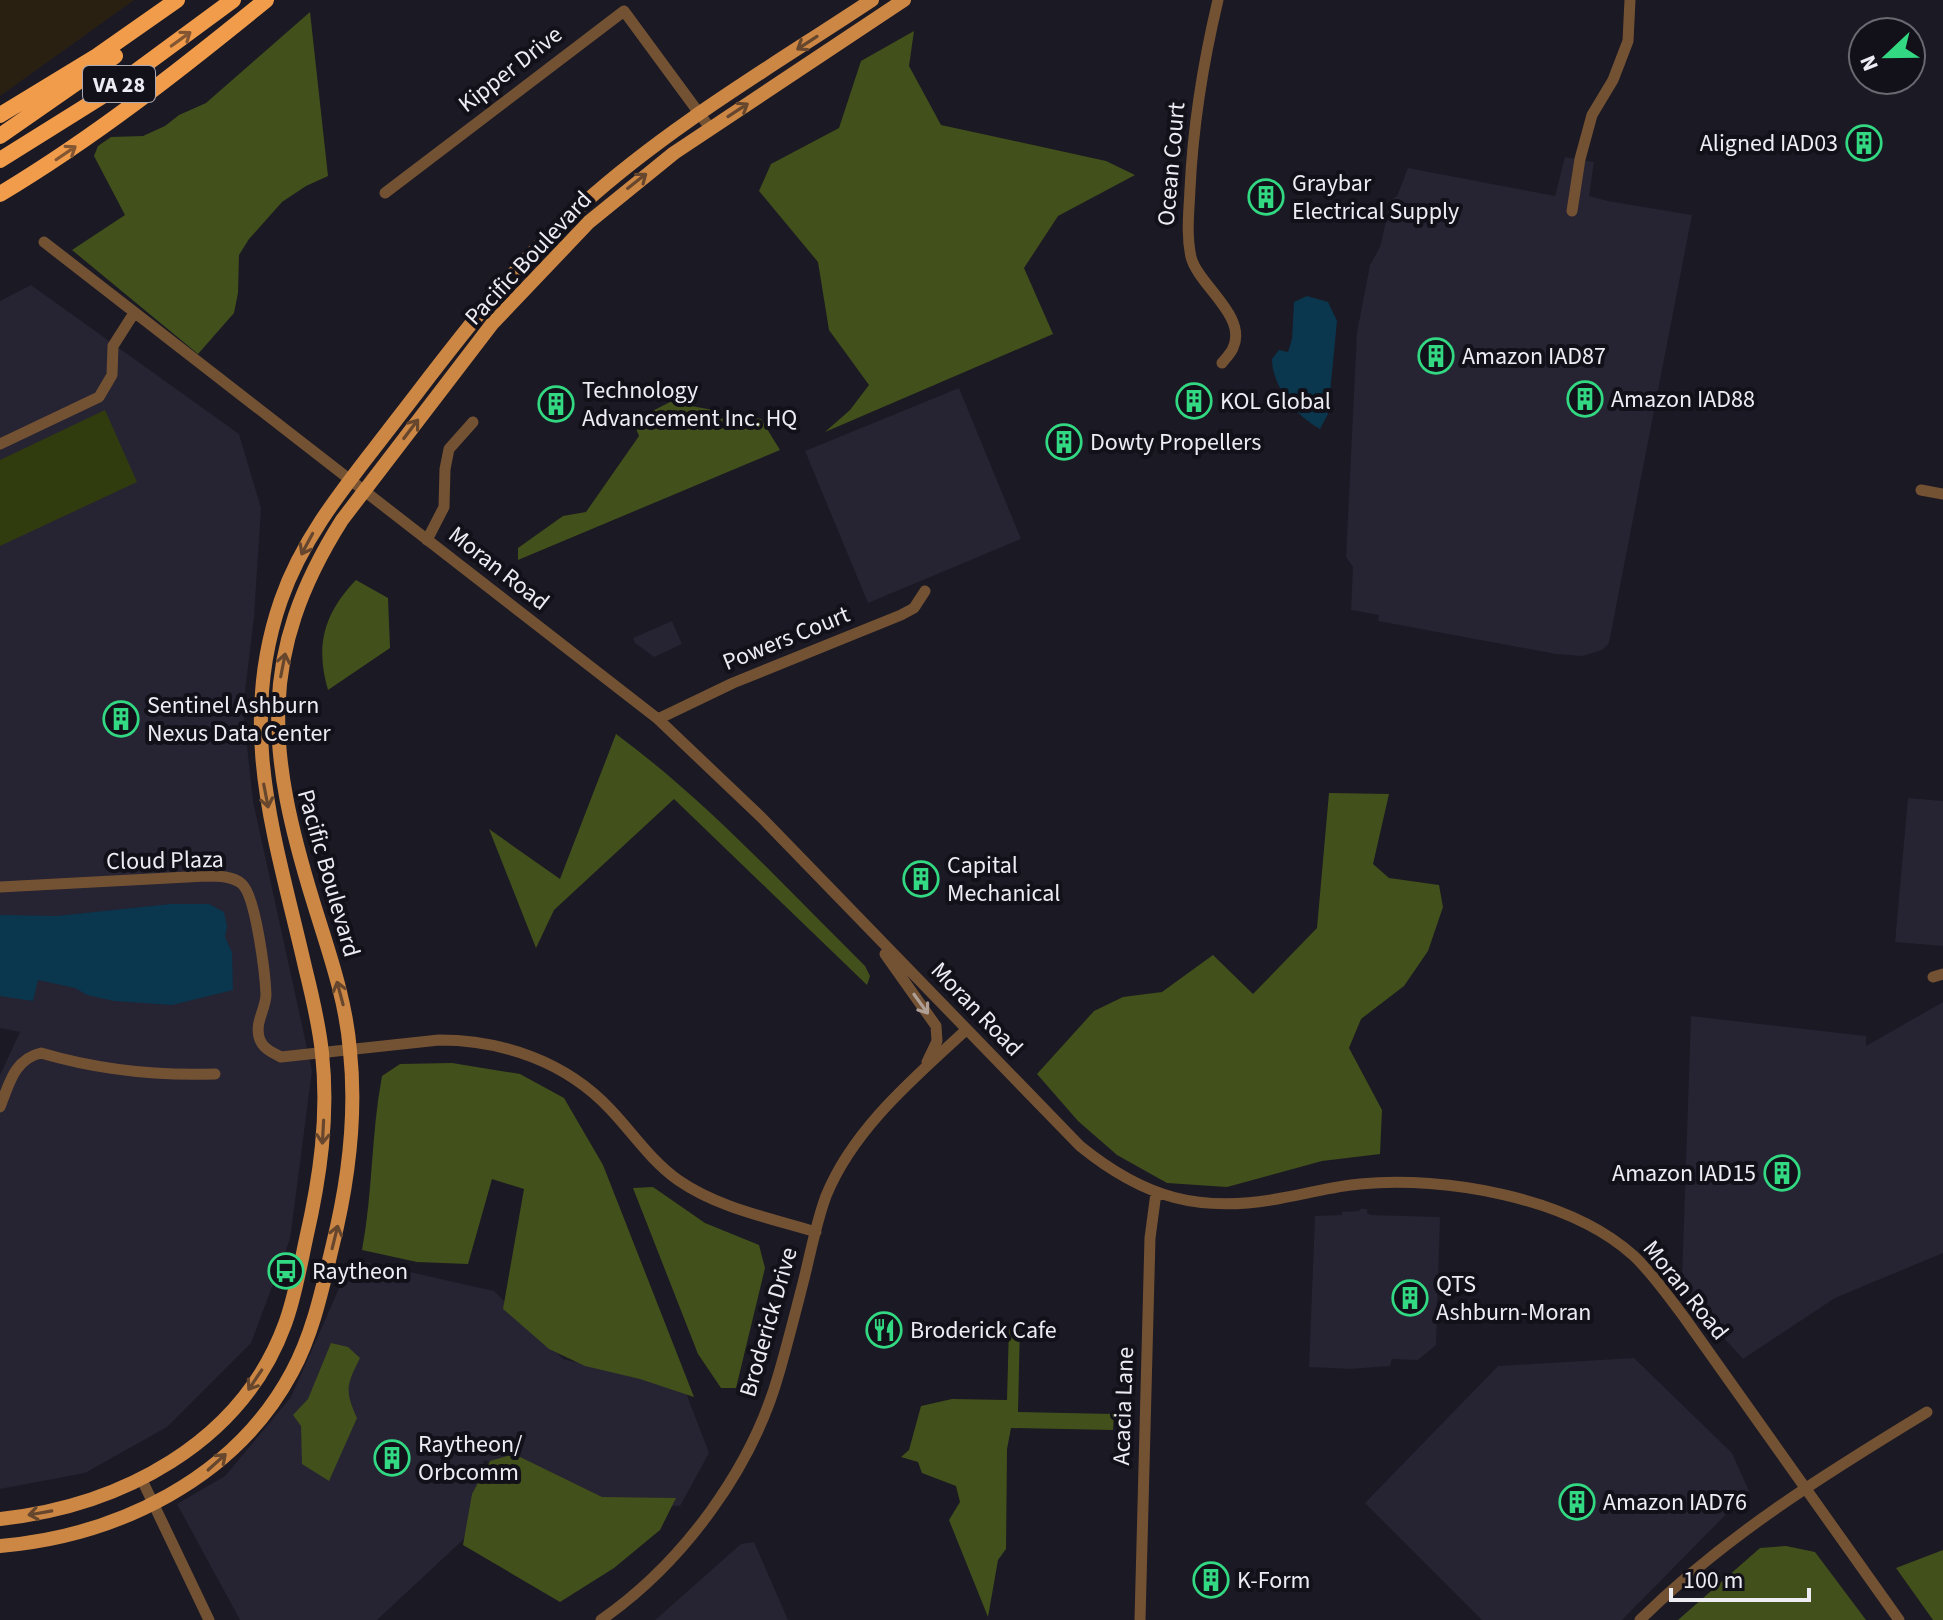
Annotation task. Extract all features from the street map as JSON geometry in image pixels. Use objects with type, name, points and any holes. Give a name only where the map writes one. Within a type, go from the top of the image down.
[{"type":"highway","name":"VA 28","points":[[0,115],[177,0]]},
{"type":"highway","name":"VA 28","points":[[0,160],[104,95],[233,0]]},
{"type":"highway","points":[[0,194],[46,167],[152,93],[266,0]]},
{"type":"highway","points":[[0,136],[113,58],[139,27]]},
{"type":"main road","name":"Pacific Boulevard","points":[[0,1519],[63,1509],[98,1499],[142,1480],[181,1455],[226,1416],[260,1374],[284,1325],[305,1247],[321,1164],[324,1114],[322,1054],[316,1013],[264,787],[260,706],[270,638],[282,597],[308,539],[349,479],[496,292],[534,251],[648,150],[872,0]]},
{"type":"main road","name":"Pacific Boulevard","points":[[0,1546],[87,1531],[152,1505],[208,1469],[247,1433],[274,1400],[296,1362],[317,1310],[347,1178],[352,1094],[350,1050],[342,1002],[287,813],[277,719],[282,670],[295,613],[323,551],[364,491],[492,324],[554,256],[616,198],[710,128],[904,0]]},
{"type":"street","name":"Ocean Court","points":[[1218,0],[1192,140],[1187,239],[1193,263],[1203,281],[1219,297],[1235,331],[1235,346],[1222,363]]},
{"type":"street","points":[[1572,211],[1580,159],[1592,115],[1613,80],[1628,41],[1630,0]]},
{"type":"street","name":"Kipper Drive","points":[[385,193],[624,11],[710,128]]},
{"type":"street","name":"Moran Road","points":[[44,242],[658,719],[753,809],[1080,1146],[1128,1181],[1156,1193],[1193,1202],[1236,1204],[1281,1199],[1333,1187],[1414,1183],[1511,1197],[1567,1214],[1615,1241],[1652,1275],[1684,1317],[1899,1620]]},
{"type":"street","points":[[0,444],[99,397],[112,375],[113,346],[134,313]]},
{"type":"street","points":[[427,540],[444,507],[449,449],[473,422]]},
{"type":"street","points":[[1921,490],[1943,494]]},
{"type":"street","name":"Powers Court","points":[[658,719],[733,683],[901,615],[914,608],[925,591]]},
{"type":"street","name":"Cloud Plaza","points":[[0,887],[217,876],[239,882],[249,892],[254,909],[266,997],[257,1024],[259,1039],[265,1049],[281,1057],[322,1054]]},
{"type":"street","points":[[859,918],[934,1022],[938,1039],[921,1072]]},
{"type":"street","name":"Broderick Drive","points":[[601,1620],[654,1577],[674,1556],[740,1464],[772,1396],[826,1196],[854,1147],[892,1102],[966,1030]]},
{"type":"street","points":[[322,1054],[439,1040],[462,1040],[512,1049],[549,1064],[583,1085],[609,1108],[655,1161],[690,1188],[730,1206],[816,1232]]},
{"type":"street","points":[[0,1107],[16,1068],[32,1055],[41,1053],[94,1067],[136,1073],[215,1074]]},
{"type":"street","name":"Acacia Lane","points":[[1140,1620],[1150,1238],[1156,1193]]},
{"type":"street","points":[[1640,1620],[1717,1551],[1804,1487],[1927,1412]]},
{"type":"street","points":[[142,1480],[209,1620]]},
{"type":"shaded area","points":[[0,0],[134,0],[0,96]]},
{"type":"shaded area","points":[[1565,157],[1594,162],[1589,196],[1692,215],[1609,643],[1602,650],[1583,656],[1556,654],[1378,621],[1379,615],[1351,610],[1353,567],[1346,557],[1357,332],[1370,265],[1380,247],[1391,200],[1397,196],[1408,168],[1555,196]]},
{"type":"shaded area","points":[[31,285],[239,434],[261,508],[254,617],[243,709],[253,801],[312,1071],[290,1239],[251,1343],[167,1427],[85,1473],[0,1489],[0,1075],[20,1032],[0,1028],[0,301]]},
{"type":"shaded area","points":[[959,388],[1021,539],[868,603],[805,451]]},
{"type":"shaded area","points":[[672,621],[682,644],[654,657],[635,643],[633,638]]},
{"type":"shaded area","points":[[1908,798],[1943,801],[1943,946],[1895,942]]},
{"type":"shaded area","points":[[1943,1002],[1943,1253],[1835,1298],[1743,1359],[1712,1325],[1682,1279],[1691,1016],[1866,1036],[1866,1046]]},
{"type":"shaded area","points":[[1367,1209],[1371,1215],[1440,1217],[1436,1345],[1418,1360],[1392,1359],[1390,1366],[1350,1369],[1309,1367],[1315,1216],[1342,1215],[1342,1212]]},
{"type":"shaded area","points":[[352,1259],[494,1291],[563,1359],[685,1390],[709,1453],[680,1506],[604,1505],[484,1460],[465,1538],[377,1620],[240,1620],[177,1504],[225,1476],[291,1397]]},
{"type":"shaded area","points":[[1634,1358],[1732,1453],[1749,1491],[1622,1620],[1482,1620],[1365,1503],[1498,1366]]},
{"type":"shaded area","points":[[754,1542],[788,1620],[655,1620],[741,1544]]},
{"type":"green space","points":[[310,12],[328,176],[282,202],[249,239],[239,255],[234,313],[198,354],[72,250],[125,215],[94,156],[98,146],[111,137],[143,136],[206,103]]},
{"type":"green space","points":[[914,31],[909,66],[941,125],[1106,161],[1135,175],[1058,216],[1024,268],[1053,334],[825,432],[850,410],[869,385],[829,330],[818,262],[759,191],[771,164],[839,128],[861,61]]},
{"type":"green space","points":[[670,402],[761,419],[780,450],[518,560],[518,548],[563,516],[586,512],[639,436],[633,421]]},
{"type":"green space","points":[[105,410],[137,482],[0,546],[0,460]]},
{"type":"green space","points":[[356,580],[388,598],[390,648],[328,690],[322,659],[325,631],[336,605]]},
{"type":"green space","points":[[616,734],[714,816],[865,966],[870,976],[867,985],[674,799],[554,910],[536,948],[489,829],[560,879]]},
{"type":"green space","points":[[1329,793],[1389,794],[1373,864],[1389,878],[1439,885],[1443,907],[1428,951],[1404,986],[1361,1019],[1349,1048],[1382,1110],[1380,1154],[1322,1161],[1227,1187],[1167,1183],[1117,1155],[1078,1121],[1037,1074],[1094,1011],[1123,997],[1162,992],[1213,955],[1253,994],[1317,928]]},
{"type":"green space","points":[[452,1063],[520,1074],[564,1098],[603,1165],[694,1397],[640,1379],[585,1366],[549,1349],[503,1309],[524,1189],[492,1179],[468,1264],[417,1262],[362,1250],[382,1076],[400,1064]]},
{"type":"green space","points":[[653,1187],[705,1223],[759,1245],[765,1268],[736,1388],[721,1388],[698,1354],[633,1188]]},
{"type":"green space","points":[[1020,1323],[1018,1412],[1114,1414],[1113,1430],[1011,1428],[1007,1449],[1006,1549],[998,1560],[988,1617],[949,1520],[960,1502],[956,1486],[922,1473],[918,1462],[901,1457],[909,1450],[921,1406],[952,1399],[1007,1400],[1009,1326]]},
{"type":"green space","points":[[331,1343],[348,1347],[360,1358],[349,1387],[357,1418],[329,1481],[302,1464],[301,1426],[293,1415],[308,1399]]},
{"type":"green space","points":[[514,1454],[602,1497],[676,1498],[660,1530],[614,1568],[560,1602],[463,1545],[472,1494],[490,1461]]},
{"type":"green space","points":[[1786,1546],[1815,1552],[1866,1620],[1678,1620],[1760,1548]]},
{"type":"green space","points":[[1943,1550],[1943,1620],[1933,1620],[1896,1568]]},
{"type":"water","points":[[1307,296],[1328,302],[1337,321],[1328,414],[1320,429],[1302,416],[1287,399],[1276,380],[1272,359],[1279,350],[1288,352],[1292,339],[1294,302]]},
{"type":"water","points":[[171,904],[209,904],[224,912],[227,926],[225,937],[232,952],[233,990],[172,1005],[114,1001],[38,980],[33,1001],[0,996],[0,915],[56,916]]},
{"type":"place","name":"Aligned IAD03","points":[[1864,143]]},
{"type":"place","name":"Graybar Electrical Supply","points":[[1266,197]]},
{"type":"place","name":"Amazon IAD87","points":[[1436,356]]},
{"type":"place","name":"Amazon IAD88","points":[[1585,399]]},
{"type":"place","name":"KOL Global","points":[[1194,401]]},
{"type":"place","name":"Technology Advancement Inc. HQ","points":[[556,404]]},
{"type":"place","name":"Dowty Propellers","points":[[1064,442]]},
{"type":"place","name":"Sentinel Ashburn Nexus Data Center","points":[[121,719]]},
{"type":"place","name":"Capital Mechanical","points":[[921,879]]},
{"type":"place","name":"Amazon IAD15","points":[[1782,1173]]},
{"type":"place","name":"Raytheon","points":[[286,1271]]},
{"type":"place","name":"QTS Ashburn-Moran","points":[[1410,1298]]},
{"type":"place","name":"Broderick Cafe","points":[[884,1330]]},
{"type":"place","name":"Raytheon/ Orbcomm","points":[[392,1458]]},
{"type":"place","name":"Amazon IAD76","points":[[1577,1502]]},
{"type":"place","name":"K-Form","points":[[1211,1580]]}]
